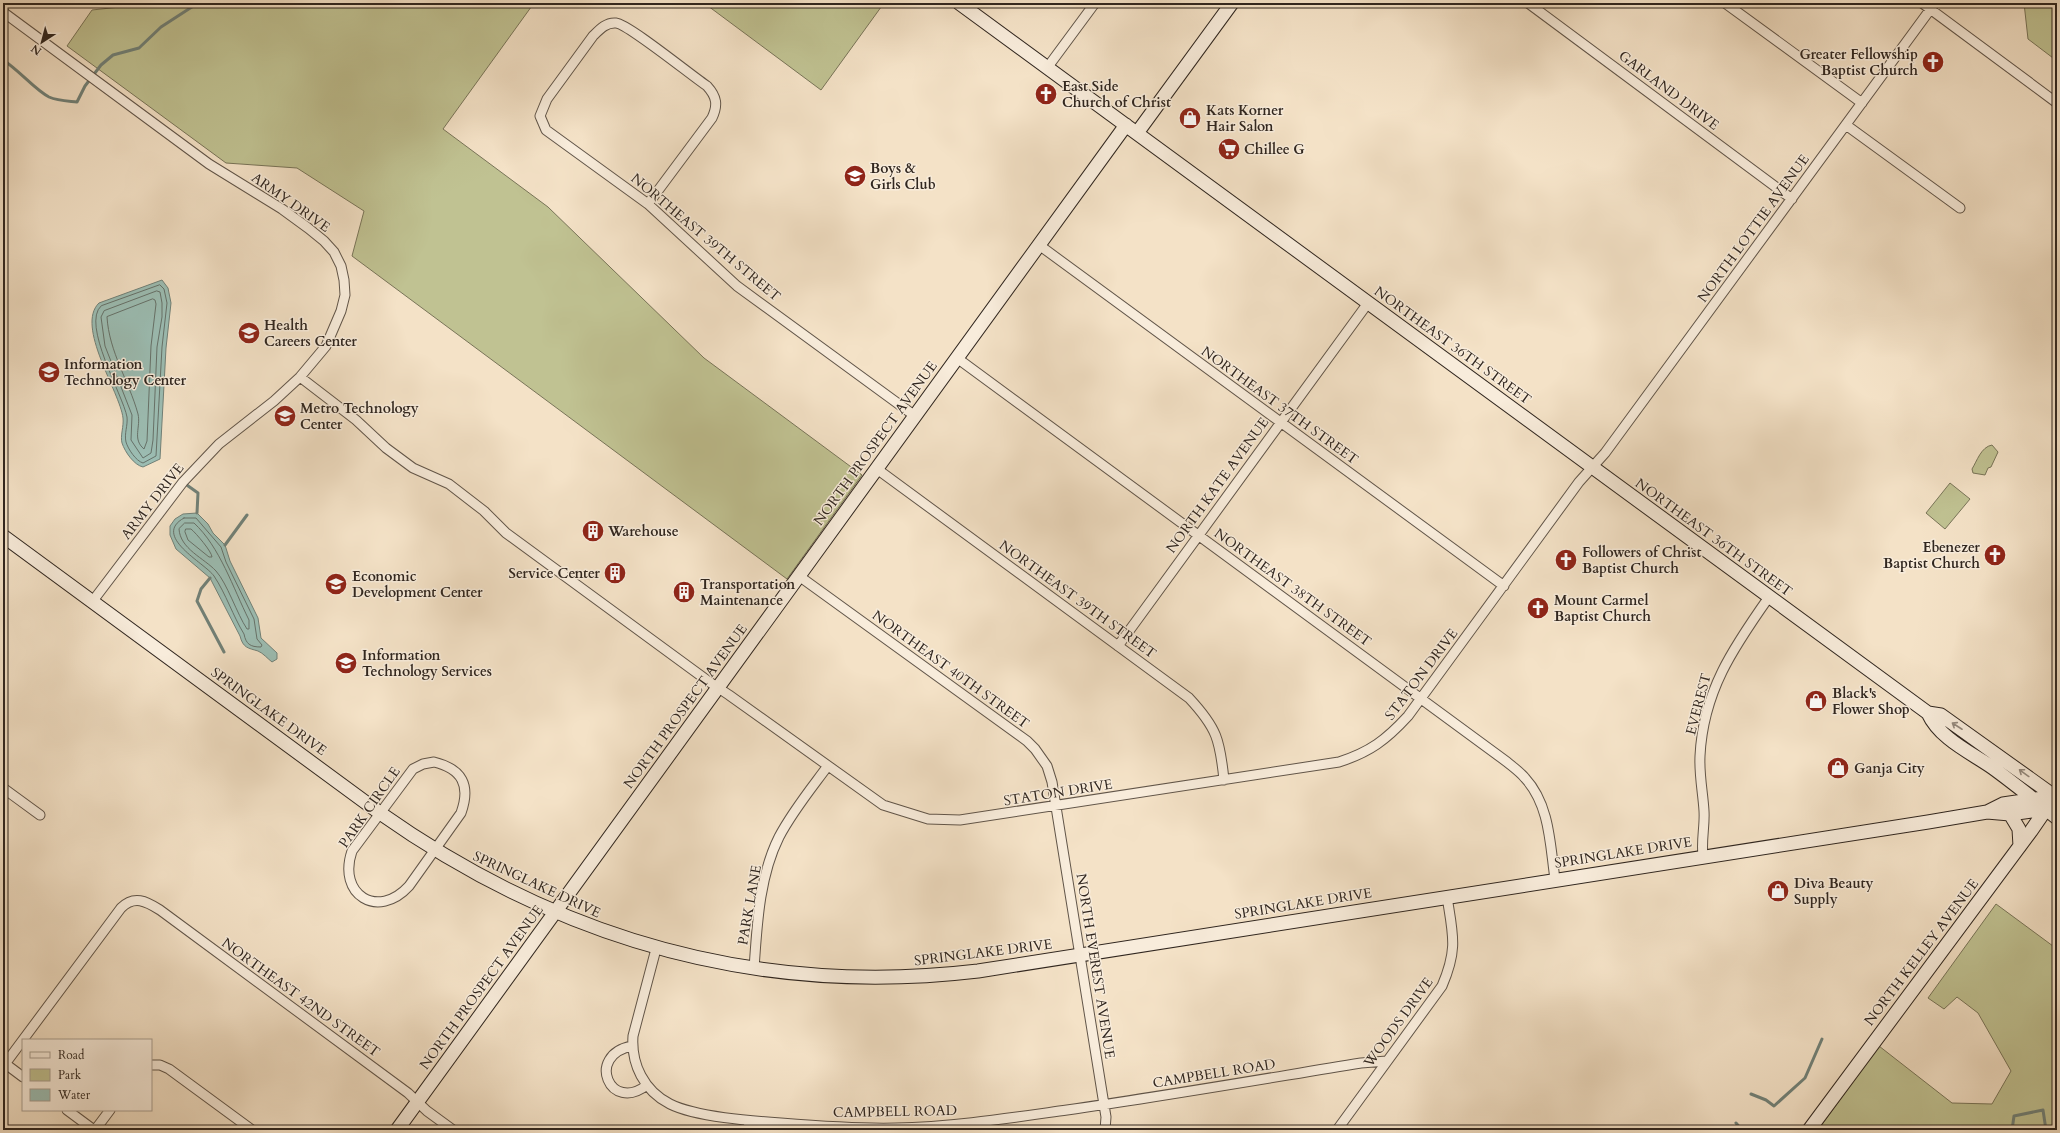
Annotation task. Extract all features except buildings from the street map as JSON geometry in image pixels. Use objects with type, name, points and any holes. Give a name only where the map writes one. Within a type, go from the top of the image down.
[{"type":"street","name":"NORTHEAST 36TH STREET","points":[[959,3],[1928,713],[1941,715],[2056,796]]},
{"type":"street","points":[[1048,68],[1095,3]]},
{"type":"street","points":[[1137,133],[1232,3]]},
{"type":"street","name":"GARLAND DRIVE","points":[[1528,3],[1792,198]]},
{"type":"street","points":[[1725,3],[1862,103]]},
{"type":"street","points":[[1922,3],[1933,6],[2057,103]]},
{"type":"street","name":"NORTH LOTTIE AVENUE","points":[[1592,468],[1605,453],[1933,6]]},
{"type":"street","name":"ARMY DRIVE","points":[[3,12],[209,164],[287,213],[324,241],[334,252],[341,266],[344,280],[345,295],[341,311],[326,346],[300,377],[274,401],[219,444],[183,482],[92,602]]},
{"type":"street","name":"NORTHEAST 39TH STREET","points":[[648,204],[712,118],[717,106],[716,101],[713,93],[707,86],[624,26],[617,23],[611,23],[600,29],[588,43],[547,99],[542,109],[540,119],[546,130],[648,204],[737,286],[915,416]]},
{"type":"street","points":[[1846,124],[1960,208]]},
{"type":"street","name":"NORTH PROSPECT AVENUE","points":[[397,1130],[1126,125]]},
{"type":"street","name":"NORTHEAST 37TH STREET","points":[[1039,245],[1504,586]]},
{"type":"street","name":"NORTH KATE AVENUE","points":[[1118,646],[1368,303]]},
{"type":"street","name":"NORTHEAST 38TH STREET","points":[[957,358],[1507,762],[1526,779],[1540,800],[1547,822],[1555,879]]},
{"type":"street","name":"STATON DRIVE","points":[[300,377],[356,420],[391,452],[413,468],[449,484],[484,511],[506,533],[827,766],[883,805],[928,819],[960,820],[1056,806],[1339,762],[1357,756],[1388,738],[1421,699],[1579,482],[1592,468]]},
{"type":"street","name":"NORTHEAST 39TH STREET","points":[[876,469],[1189,698],[1204,714],[1216,734],[1224,780]]},
{"type":"street","name":"SPRINGLAKE DRIVE","points":[[3,536],[380,812],[435,850],[510,892],[555,913],[600,931],[656,949],[754,969],[805,975],[917,977],[978,971],[1987,812],[2010,814],[2046,809]]},
{"type":"street","name":"NORTHEAST 40TH STREET","points":[[799,576],[1027,741],[1035,749],[1046,766],[1056,806]]},
{"type":"street","name":"EVEREST","points":[[1703,856],[1701,843],[1704,813],[1700,763],[1703,726],[1721,671],[1731,653],[1769,597]]},
{"type":"street","name":"NORTHEAST 36TH STREET","points":[[1928,713],[1933,724],[1960,747],[1991,767],[2057,818]]},
{"type":"street","name":"PARK CIRCLE","points":[[434,762],[446,765],[455,771],[462,779],[466,790],[466,800],[461,813],[435,850],[400,896],[388,902],[374,902],[362,897],[353,887],[348,876],[348,864],[352,851],[404,779],[413,769],[423,764],[434,762]]},
{"type":"street","name":"PARK LANE","points":[[754,969],[765,878],[778,839],[793,813],[827,766]]},
{"type":"street","points":[[3,788],[40,815]]},
{"type":"street","name":"SPRINGLAKE DRIVE","points":[[1987,812],[2003,804],[2056,796]]},
{"type":"street","name":"NORTH KELLEY AVENUE","points":[[1809,1130],[2056,796]]},
{"type":"street","name":"NORTH EVEREST AVENUE","points":[[1056,806],[1106,1117],[1105,1130]]},
{"type":"street","points":[[2010,814],[2019,830],[2020,846]]},
{"type":"street","name":"WOODS DRIVE","points":[[1337,1130],[1433,1000],[1447,974],[1454,945],[1447,897]]},
{"type":"street","name":"NORTHEAST 42ND STREET","points":[[22,1039],[126,902],[140,900],[160,910],[408,1092],[417,1102],[453,1130]]},
{"type":"street","name":"CAMPBELL ROAD","points":[[656,949],[633,1036],[632,1046],[636,1063],[647,1085],[657,1096],[670,1104],[688,1111],[752,1121],[855,1129],[966,1124],[1104,1104],[1361,1063],[1387,1061]]},
{"type":"street","name":"NORTHEAST 42ND STREET","points":[[4,1063],[22,1039]]},
{"type":"street","points":[[632,1046],[620,1050],[610,1058],[606,1072],[608,1080],[617,1090],[623,1093],[631,1094],[638,1092],[647,1085]]},
{"type":"street","points":[[4,1063],[22,1076]]},
{"type":"street","points":[[152,1065],[160,1065],[169,1069],[252,1130]]},
{"type":"street","points":[[68,1111],[81,1126],[95,1130],[109,1111]]},
{"type":"street","points":[[746,1130],[752,1121]]},
{"type":"green space","points":[[131,3],[534,3],[443,129],[548,207],[704,358],[862,475],[787,579],[352,256],[364,211],[297,168],[226,163],[67,46],[92,10],[129,6]]},
{"type":"green space","points":[[704,3],[884,3],[821,90]]},
{"type":"green space","points":[[2024,3],[2057,3],[2057,61],[2028,39]]},
{"type":"green space","points":[[1992,445],[1998,452],[1991,467],[1988,468],[1985,475],[1973,473],[1972,469],[1982,451],[1988,446]]},
{"type":"green space","points":[[1950,483],[1970,499],[1945,529],[1926,513]]},
{"type":"green space","points":[[1996,904],[2057,949],[2057,1130],[1818,1130],[1879,1046],[1952,1103],[1992,1104],[2011,1071],[1978,1013],[1957,997],[1944,1009],[1928,998]]},
{"type":"water","points":[[162,280],[168,288],[171,303],[166,348],[160,459],[143,467],[136,464],[130,458],[122,443],[121,437],[123,418],[95,343],[92,327],[93,313],[99,303]]},
{"type":"water","points":[[197,513],[225,545],[230,561],[258,618],[261,638],[277,653],[277,659],[272,662],[260,652],[244,645],[210,578],[176,549],[170,535],[170,526],[175,519],[183,514]]},
{"type":"waterway","points":[[3,60],[38,90],[49,97],[77,102],[85,86],[101,65],[113,55],[139,48],[161,27],[198,3]]},
{"type":"waterway","points":[[184,483],[198,493],[197,513]]},
{"type":"waterway","points":[[225,545],[247,515]]},
{"type":"waterway","points":[[210,578],[201,589],[197,601],[224,652]]},
{"type":"waterway","points":[[1751,1094],[1766,1100],[1774,1106],[1805,1078],[1822,1039]]},
{"type":"waterway","points":[[2012,1130],[2014,1116],[2043,1110],[2046,1130]]},
{"type":"waterway","points":[[1736,1123],[1742,1130]]},
{"type":"place","name":"Greater Fellowship Baptist Church","points":[[1933,62]]},
{"type":"place","name":"East Side Church of Christ","points":[[1046,94]]},
{"type":"place","name":"Kats Korner Hair Salon","points":[[1190,118]]},
{"type":"place","name":"Chillee G","points":[[1229,149]]},
{"type":"place","name":"Boys & Girls Club","points":[[855,176]]},
{"type":"place","name":"Health Careers Center","points":[[249,333]]},
{"type":"place","name":"Information Technology Center","points":[[49,372]]},
{"type":"place","name":"Metro Technology Center","points":[[285,416]]},
{"type":"place","name":"Warehouse","points":[[593,531]]},
{"type":"place","name":"Ebenezer Baptist Church","points":[[1995,555]]},
{"type":"place","name":"Followers of Christ Baptist Church","points":[[1566,560]]},
{"type":"place","name":"Service Center","points":[[615,573]]},
{"type":"place","name":"Economic Development Center","points":[[336,584]]},
{"type":"place","name":"Transportation Maintenance","points":[[684,592]]},
{"type":"place","name":"Mount Carmel Baptist Church","points":[[1538,608]]},
{"type":"place","name":"Information Technology Services","points":[[346,663]]},
{"type":"place","name":"Black's Flower Shop","points":[[1816,701]]},
{"type":"place","name":"Ganja City","points":[[1838,768]]},
{"type":"place","name":"Diva Beauty Supply","points":[[1778,891]]}]
